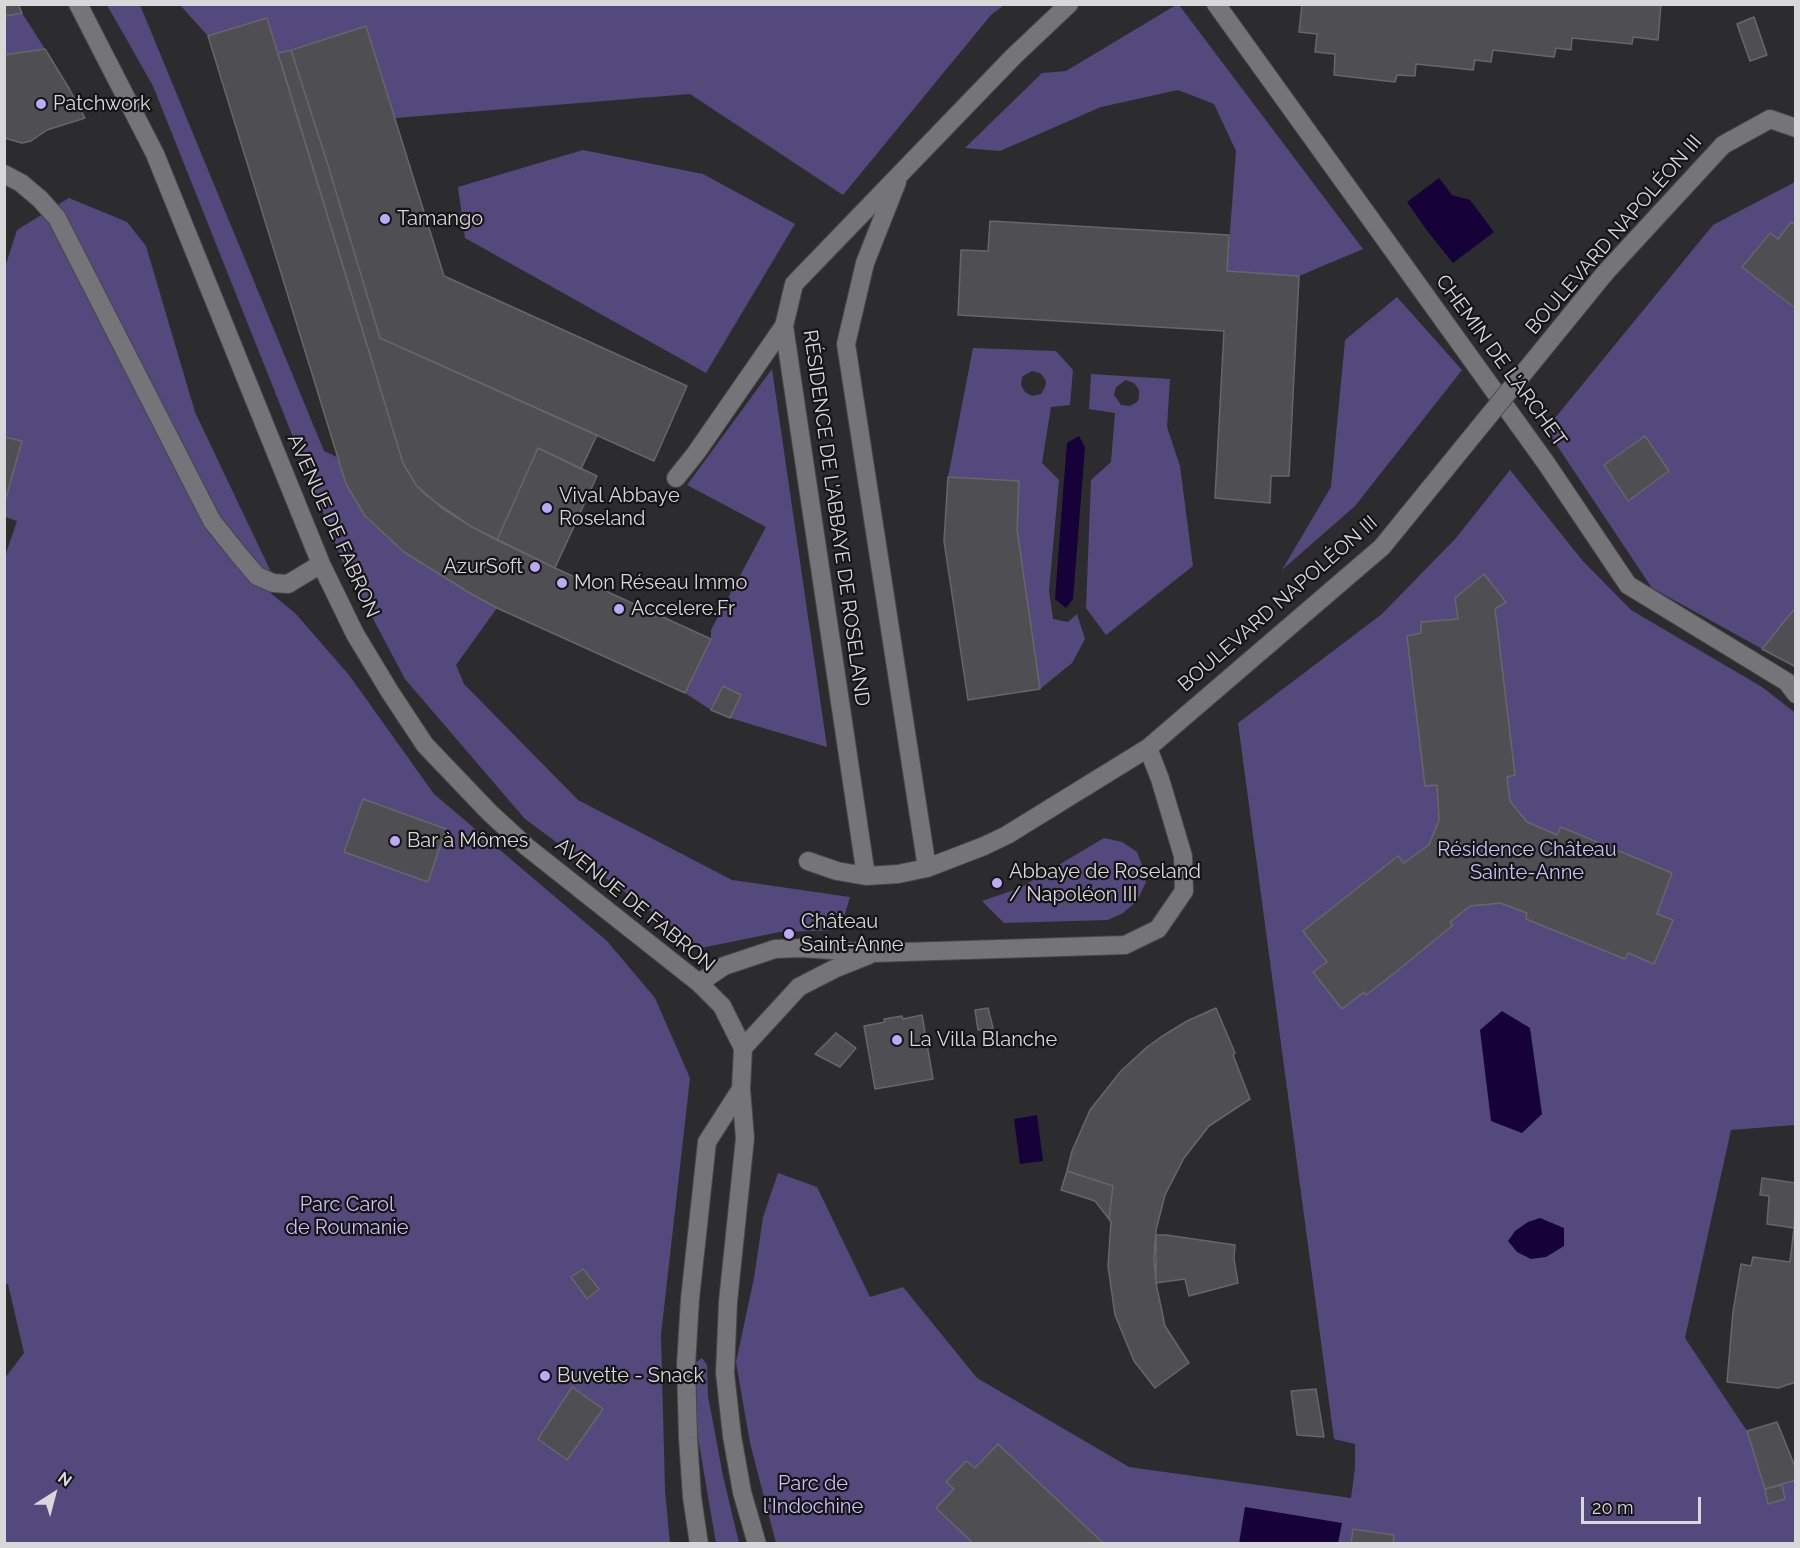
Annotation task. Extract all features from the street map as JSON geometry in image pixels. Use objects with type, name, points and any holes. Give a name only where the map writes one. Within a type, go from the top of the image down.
[{"type":"street","name":"AVENUE DE FABRON","points":[[78,4],[155,154],[321,564],[355,634],[425,745],[527,848],[699,983],[722,1006],[743,1048],[741,1089],[745,1138],[728,1302],[725,1373],[740,1481],[757,1544]]},
{"type":"street","name":"RÉSIDENCE DE L'ABBAYE DE ROSELAND","points":[[866,876],[784,326],[794,284],[1014,56],[1069,4]]},
{"type":"street","name":"CHEMIN DE L'ARCHET","points":[[1216,4],[1546,463],[1628,585],[1787,682],[1796,694]]},
{"type":"street","name":"BOULEVARD NAPOLÉON III","points":[[808,861],[837,871],[866,876],[898,874],[927,868],[1007,835],[1148,748],[1382,547],[1605,273],[1723,145],[1770,119],[1796,128]]},
{"type":"street","points":[[4,174],[21,183],[57,218],[212,521],[233,548],[257,576],[273,584],[288,584],[321,564]]},
{"type":"street","name":"RÉSIDENCE DE L'ABBAYE DE ROSELAND","points":[[900,174],[866,263],[846,344],[927,868]]},
{"type":"street","points":[[676,478],[696,453],[784,326]]},
{"type":"street","points":[[699,983],[724,966],[775,949],[802,948],[873,953],[1125,945],[1158,929],[1184,891],[1183,856],[1160,779],[1148,748]]},
{"type":"street","points":[[743,1048],[798,987],[873,953]]},
{"type":"street","name":"AVENUE DE FABRON","points":[[699,1544],[692,1497],[688,1438],[686,1365],[690,1299],[707,1142],[741,1089]]},
{"type":"green space","points":[[107,5],[140,5],[324,451],[337,457],[346,484],[365,516],[404,552],[497,608],[456,665],[464,684],[578,800],[732,880],[850,897],[840,930],[780,932],[701,948],[525,819],[405,679],[342,560],[153,86]]},
{"type":"green space","points":[[180,5],[1004,5],[991,15],[843,195],[690,94],[395,118],[366,26],[278,53],[267,18],[208,36]]},
{"type":"green space","points":[[1179,5],[1363,249],[1299,276],[1227,271],[1236,151],[1214,104],[1178,90],[1101,107],[1000,151],[965,148],[1042,73],[1066,71]]},
{"type":"green space","points":[[4,12],[6,16],[22,13],[45,49],[5,55]]},
{"type":"green space","points":[[583,150],[703,174],[795,224],[706,373],[465,238],[458,187]]},
{"type":"green space","points":[[1795,182],[1795,225],[1790,222],[1778,239],[1769,233],[1742,267],[1795,309],[1795,667],[1652,588],[1546,429],[1713,225]],"holes":[[[1645,436],[1669,471],[1627,501],[1604,465]]]},
{"type":"green space","name":"Parc Carol de Roumanie","points":[[69,198],[127,222],[146,246],[195,412],[271,572],[268,591],[295,613],[349,675],[434,794],[607,941],[655,998],[690,1078],[661,1335],[665,1490],[670,1543],[5,1543],[5,1378],[24,1353],[8,1284],[5,1284],[4,559],[17,521],[5,517],[4,506],[21,442],[5,437],[5,267],[17,230]]},
{"type":"green space","points":[[1397,297],[1462,370],[1355,506],[1282,570],[1331,487],[1345,340]]},
{"type":"green space","points":[[973,348],[1056,351],[1073,370],[1070,405],[1051,407],[1042,463],[1059,480],[1049,591],[1053,619],[1068,622],[1077,614],[1085,639],[1072,663],[1040,689],[1017,530],[1019,481],[948,477]],"holes":[[[1032,371],[1040,373],[1045,379],[1045,387],[1041,394],[1032,396],[1025,392],[1021,385],[1022,377]]]},
{"type":"green space","points":[[772,369],[827,747],[730,718],[711,710],[685,693],[711,639],[711,630],[766,527],[687,485]]},
{"type":"green space","points":[[1091,374],[1170,379],[1167,427],[1180,466],[1193,566],[1106,635],[1086,608],[1091,480],[1111,462],[1115,413],[1089,409]],"holes":[[[1126,380],[1134,383],[1139,390],[1137,402],[1130,406],[1121,405],[1114,395],[1116,387]]]},
{"type":"green space","name":"Résidence Château Sainte-Anne","points":[[1510,470],[1582,560],[1631,610],[1762,687],[1795,715],[1795,1125],[1731,1130],[1685,1338],[1747,1431],[1765,1488],[1795,1480],[1795,1543],[776,1543],[750,1443],[736,1362],[754,1278],[763,1217],[778,1173],[817,1187],[870,1297],[903,1287],[977,1378],[1129,1467],[1351,1498],[1355,1444],[1334,1439],[1238,723],[1382,614],[1456,538]]},
{"type":"green space","points":[[1104,838],[1122,842],[1137,852],[1142,865],[1146,882],[1137,901],[1123,913],[1108,920],[1004,923],[982,901],[1020,888]]},
{"type":"green space","points":[[702,1358],[707,1365],[708,1396],[723,1476],[739,1543],[716,1543],[697,1432],[696,1362]]},
{"type":"shaded area","points":[[1439,178],[1452,195],[1470,200],[1494,232],[1453,263],[1407,202]]},
{"type":"shaded area","points":[[1079,436],[1085,447],[1073,599],[1066,608],[1055,599],[1063,493],[1067,443]]},
{"type":"shaded area","points":[[1502,1011],[1530,1028],[1542,1114],[1522,1133],[1491,1121],[1480,1030]]},
{"type":"shaded area","points":[[1037,1115],[1043,1161],[1020,1164],[1014,1119]]},
{"type":"shaded area","points":[[1540,1218],[1564,1228],[1564,1246],[1546,1257],[1531,1259],[1517,1252],[1508,1241],[1515,1231],[1528,1222]]},
{"type":"shaded area","points":[[1245,1507],[1342,1523],[1338,1543],[1239,1543]]},
{"type":"building","points":[[4,4],[18,4],[22,13],[6,16]]},
{"type":"building","points":[[1302,4],[1661,4],[1658,40],[1633,37],[1632,44],[1572,38],[1571,50],[1556,48],[1554,57],[1493,50],[1491,62],[1475,60],[1473,70],[1416,64],[1415,76],[1397,75],[1395,82],[1334,75],[1335,54],[1315,52],[1317,34],[1299,32]]},
{"type":"building","points":[[1754,17],[1767,55],[1750,61],[1737,24]]},
{"type":"building","points":[[267,18],[403,463],[416,485],[442,508],[472,527],[555,568],[711,639],[685,693],[497,608],[468,592],[404,552],[365,516],[346,484],[208,36]]},
{"type":"building","name":"Tamango","points":[[366,26],[444,276],[687,386],[654,461],[380,338],[291,50]]},
{"type":"building","name":"Patchwork","points":[[45,49],[85,118],[47,130],[31,141],[22,143],[4,138],[4,55]]},
{"type":"building","points":[[291,50],[380,338],[597,435],[581,469],[538,448],[497,540],[472,527],[427,496],[416,485],[403,463],[278,53]]},
{"type":"building","points":[[990,221],[1229,235],[1227,271],[1299,276],[1289,476],[1271,476],[1270,503],[1215,498],[1224,331],[958,315],[961,250],[988,251]]},
{"type":"building","points":[[1791,222],[1796,225],[1796,309],[1742,267],[1770,233],[1778,239]]},
{"type":"building","points":[[1645,436],[1669,471],[1628,501],[1604,465]]},
{"type":"building","points":[[4,437],[22,441],[5,501],[4,501]]},
{"type":"building","name":"Vival Abbaye Roseland","points":[[538,448],[597,476],[555,568],[497,540]]},
{"type":"building","points":[[948,477],[1019,481],[1017,530],[1040,689],[968,700],[944,541]]},
{"type":"building","points":[[1484,574],[1506,602],[1495,609],[1515,775],[1507,777],[1510,801],[1527,822],[1557,835],[1561,827],[1672,873],[1657,914],[1673,920],[1654,964],[1628,953],[1625,959],[1526,919],[1527,913],[1500,903],[1470,906],[1450,922],[1453,925],[1397,971],[1366,995],[1364,992],[1342,1009],[1313,972],[1327,962],[1303,931],[1398,856],[1404,863],[1429,845],[1439,820],[1437,785],[1425,786],[1407,636],[1421,633],[1421,622],[1458,619],[1455,598]]},
{"type":"building","points":[[1796,607],[1796,667],[1762,649]]},
{"type":"building","points":[[723,686],[741,695],[730,718],[711,710]]},
{"type":"building","name":"Bar à Mômes","points":[[363,799],[446,829],[428,882],[344,852]]},
{"type":"building","points":[[988,1008],[993,1028],[978,1030],[975,1010]]},
{"type":"building","points":[[1216,1008],[1235,1053],[1233,1055],[1250,1099],[1209,1126],[1184,1158],[1165,1195],[1156,1230],[1154,1258],[1156,1283],[1165,1326],[1189,1363],[1155,1388],[1134,1361],[1115,1315],[1108,1266],[1111,1222],[1109,1219],[1113,1186],[1067,1171],[1072,1151],[1090,1110],[1121,1071],[1161,1037],[1187,1021]]},
{"type":"building","name":"La Villa Blanche","points":[[922,1015],[933,1079],[875,1089],[864,1026],[885,1022],[884,1019],[902,1016],[903,1019]]},
{"type":"building","points":[[836,1033],[856,1048],[840,1067],[815,1054]]},
{"type":"building","points":[[1067,1171],[1113,1186],[1109,1219],[1095,1201],[1061,1190]]},
{"type":"building","points":[[1762,1178],[1796,1183],[1794,1228],[1767,1224],[1769,1196],[1760,1195]]},
{"type":"building","points":[[1794,1228],[1796,1228],[1796,1382],[1778,1388],[1727,1382],[1733,1312],[1741,1264],[1751,1266],[1753,1257],[1790,1262]]},
{"type":"building","points":[[1156,1235],[1235,1245],[1234,1259],[1238,1283],[1189,1296],[1185,1279],[1156,1283]]},
{"type":"building","points":[[583,1269],[599,1289],[587,1299],[571,1277]]},
{"type":"building","points":[[572,1387],[603,1409],[567,1460],[538,1439]]},
{"type":"building","points":[[1316,1389],[1324,1437],[1297,1435],[1291,1391]]},
{"type":"building","points":[[1777,1422],[1796,1469],[1796,1480],[1765,1489],[1747,1431]]},
{"type":"building","points":[[998,1444],[1102,1542],[1101,1544],[974,1544],[936,1508],[954,1489],[946,1482],[966,1461],[975,1468]]},
{"type":"building","points":[[1782,1485],[1785,1499],[1768,1504],[1765,1489]]},
{"type":"building","points":[[1353,1529],[1394,1535],[1393,1544],[1351,1544]]},
{"type":"place","name":"Patchwork","points":[[41,104]]},
{"type":"place","name":"Tamango","points":[[385,219]]},
{"type":"place","name":"Vival Abbaye Roseland","points":[[547,508]]},
{"type":"place","name":"AzurSoft","points":[[535,567]]},
{"type":"place","name":"Mon Réseau Immo","points":[[562,583]]},
{"type":"place","name":"Accelere.Fr","points":[[619,609]]},
{"type":"place","name":"Bar à Mômes","points":[[395,841]]},
{"type":"place","name":"Abbaye de Roseland / Napoléon III","points":[[997,883]]},
{"type":"place","name":"Château Saint-Anne","points":[[789,934]]},
{"type":"place","name":"La Villa Blanche","points":[[897,1040]]},
{"type":"place","name":"Buvette - Snack","points":[[545,1376]]},
{"type":"park label","name":"Parc de l'Indochine","points":[[813,1496]]}]
